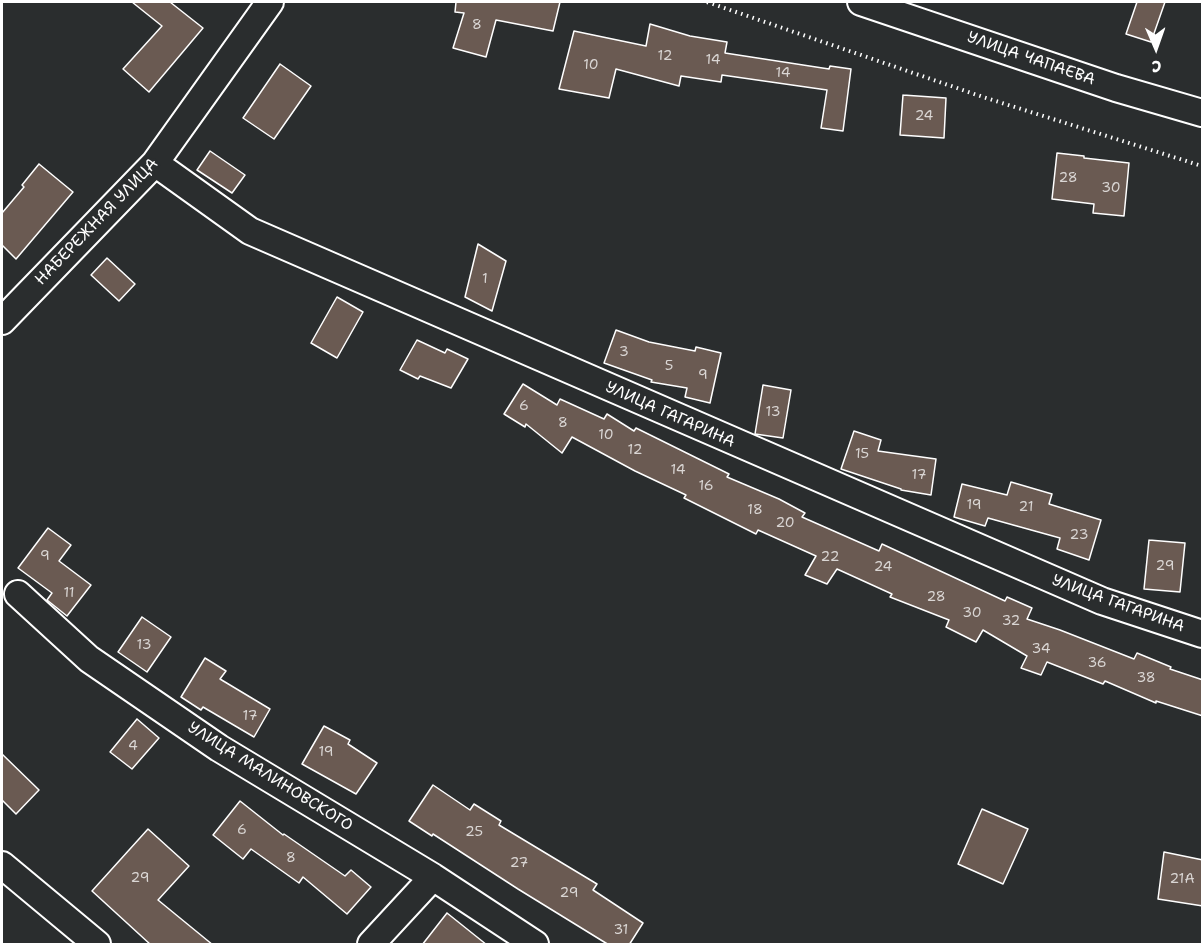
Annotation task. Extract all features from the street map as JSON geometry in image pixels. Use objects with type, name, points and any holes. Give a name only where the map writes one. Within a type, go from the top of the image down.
[{"type":"street","name":"НАБЕРЕЖНАЯ УЛИЦА","points":[[2,321],[154,163],[270,2]]},
{"type":"street","name":"УЛИЦА ЧАПАЕВА","points":[[861,2],[1116,88],[1203,113]]},
{"type":"street","name":"УЛИЦА ГАГАРИНА","points":[[154,163],[250,231],[1092,597],[1203,634]]},
{"type":"street","name":"УЛИЦА МАЛИНОВСКОГО","points":[[18,594],[89,659],[219,748],[433,877],[535,945]]},
{"type":"street","points":[[2,865],[96,945]]},
{"type":"street","points":[[371,945],[433,877]]},
{"type":"path","points":[[707,2],[983,97],[1203,166]]},
{"type":"building","points":[[132,2],[170,2],[203,28],[149,92],[123,69],[162,26]]},
{"type":"building","points":[[456,2],[560,2],[553,31],[496,20],[486,57],[453,48],[464,13],[455,12]]},
{"type":"building","points":[[1137,2],[1165,2],[1151,42],[1126,34]]},
{"type":"building","points":[[650,24],[690,36],[727,42],[725,53],[829,69],[830,66],[851,69],[843,131],[821,128],[827,90],[722,75],[721,82],[681,76],[679,86],[616,69],[609,98],[559,89],[574,31],[646,46]]},
{"type":"building","points":[[280,64],[311,86],[274,139],[243,118]]},
{"type":"building","points":[[903,95],[946,98],[944,138],[900,135]]},
{"type":"building","points":[[210,151],[245,175],[232,193],[197,170]]},
{"type":"building","points":[[1057,153],[1129,163],[1124,216],[1093,213],[1094,204],[1052,199]]},
{"type":"building","points":[[39,164],[73,192],[16,259],[2,245],[2,213],[24,187],[22,185]]},
{"type":"building","points":[[478,244],[506,261],[492,311],[465,297]]},
{"type":"building","points":[[107,258],[135,284],[119,301],[91,275]]},
{"type":"building","points":[[337,297],[363,312],[337,358],[311,343]]},
{"type":"building","points":[[616,330],[649,342],[695,351],[696,347],[721,353],[710,403],[685,397],[687,388],[651,382],[652,380],[604,363]]},
{"type":"building","points":[[417,340],[445,353],[447,349],[468,359],[451,388],[420,376],[418,379],[400,370]]},
{"type":"building","points":[[523,384],[557,405],[560,399],[604,419],[607,414],[634,431],[636,428],[729,474],[727,477],[779,499],[805,513],[802,517],[879,551],[882,544],[1005,601],[1007,597],[1032,608],[1027,619],[1134,659],[1137,653],[1171,667],[1170,669],[1203,680],[1203,716],[1156,701],[1156,703],[1105,681],[1103,684],[1047,662],[1041,675],[1021,668],[1027,656],[983,630],[976,642],[946,627],[949,620],[890,597],[892,594],[837,569],[827,584],[805,575],[816,556],[758,530],[756,534],[684,498],[686,495],[572,437],[562,453],[526,424],[525,427],[504,414]]},
{"type":"building","points":[[763,385],[791,390],[783,438],[755,434]]},
{"type":"building","points":[[854,431],[881,440],[878,451],[936,459],[931,495],[901,490],[841,469]]},
{"type":"building","points":[[1011,482],[1052,494],[1049,504],[1101,520],[1089,560],[1057,549],[1060,538],[988,518],[985,526],[954,517],[962,484],[1007,495]]},
{"type":"building","points":[[48,528],[71,545],[59,561],[91,585],[67,616],[47,600],[52,593],[18,568]]},
{"type":"building","points":[[1149,540],[1185,543],[1180,592],[1144,589]]},
{"type":"building","points":[[142,617],[171,637],[147,672],[118,652]]},
{"type":"building","points":[[205,658],[226,671],[220,679],[270,709],[254,737],[203,707],[201,710],[181,697]]},
{"type":"building","points":[[137,719],[159,738],[132,769],[110,752]]},
{"type":"building","points":[[324,726],[350,740],[348,744],[377,763],[356,794],[302,764]]},
{"type":"building","points":[[2,754],[39,790],[16,814],[2,800]]},
{"type":"building","points":[[433,785],[470,810],[474,804],[501,821],[499,825],[597,884],[593,890],[643,923],[629,945],[609,945],[409,821]]},
{"type":"building","points":[[240,801],[283,835],[345,876],[351,870],[371,887],[347,914],[303,877],[299,883],[251,849],[243,859],[213,835]]},
{"type":"building","points":[[982,809],[1028,829],[1003,884],[958,864]]},
{"type":"building","points":[[148,829],[189,866],[158,900],[213,945],[151,945],[92,891]]},
{"type":"building","points":[[1164,852],[1203,860],[1203,906],[1158,899]]},
{"type":"building","points":[[447,913],[487,945],[422,945]]}]
